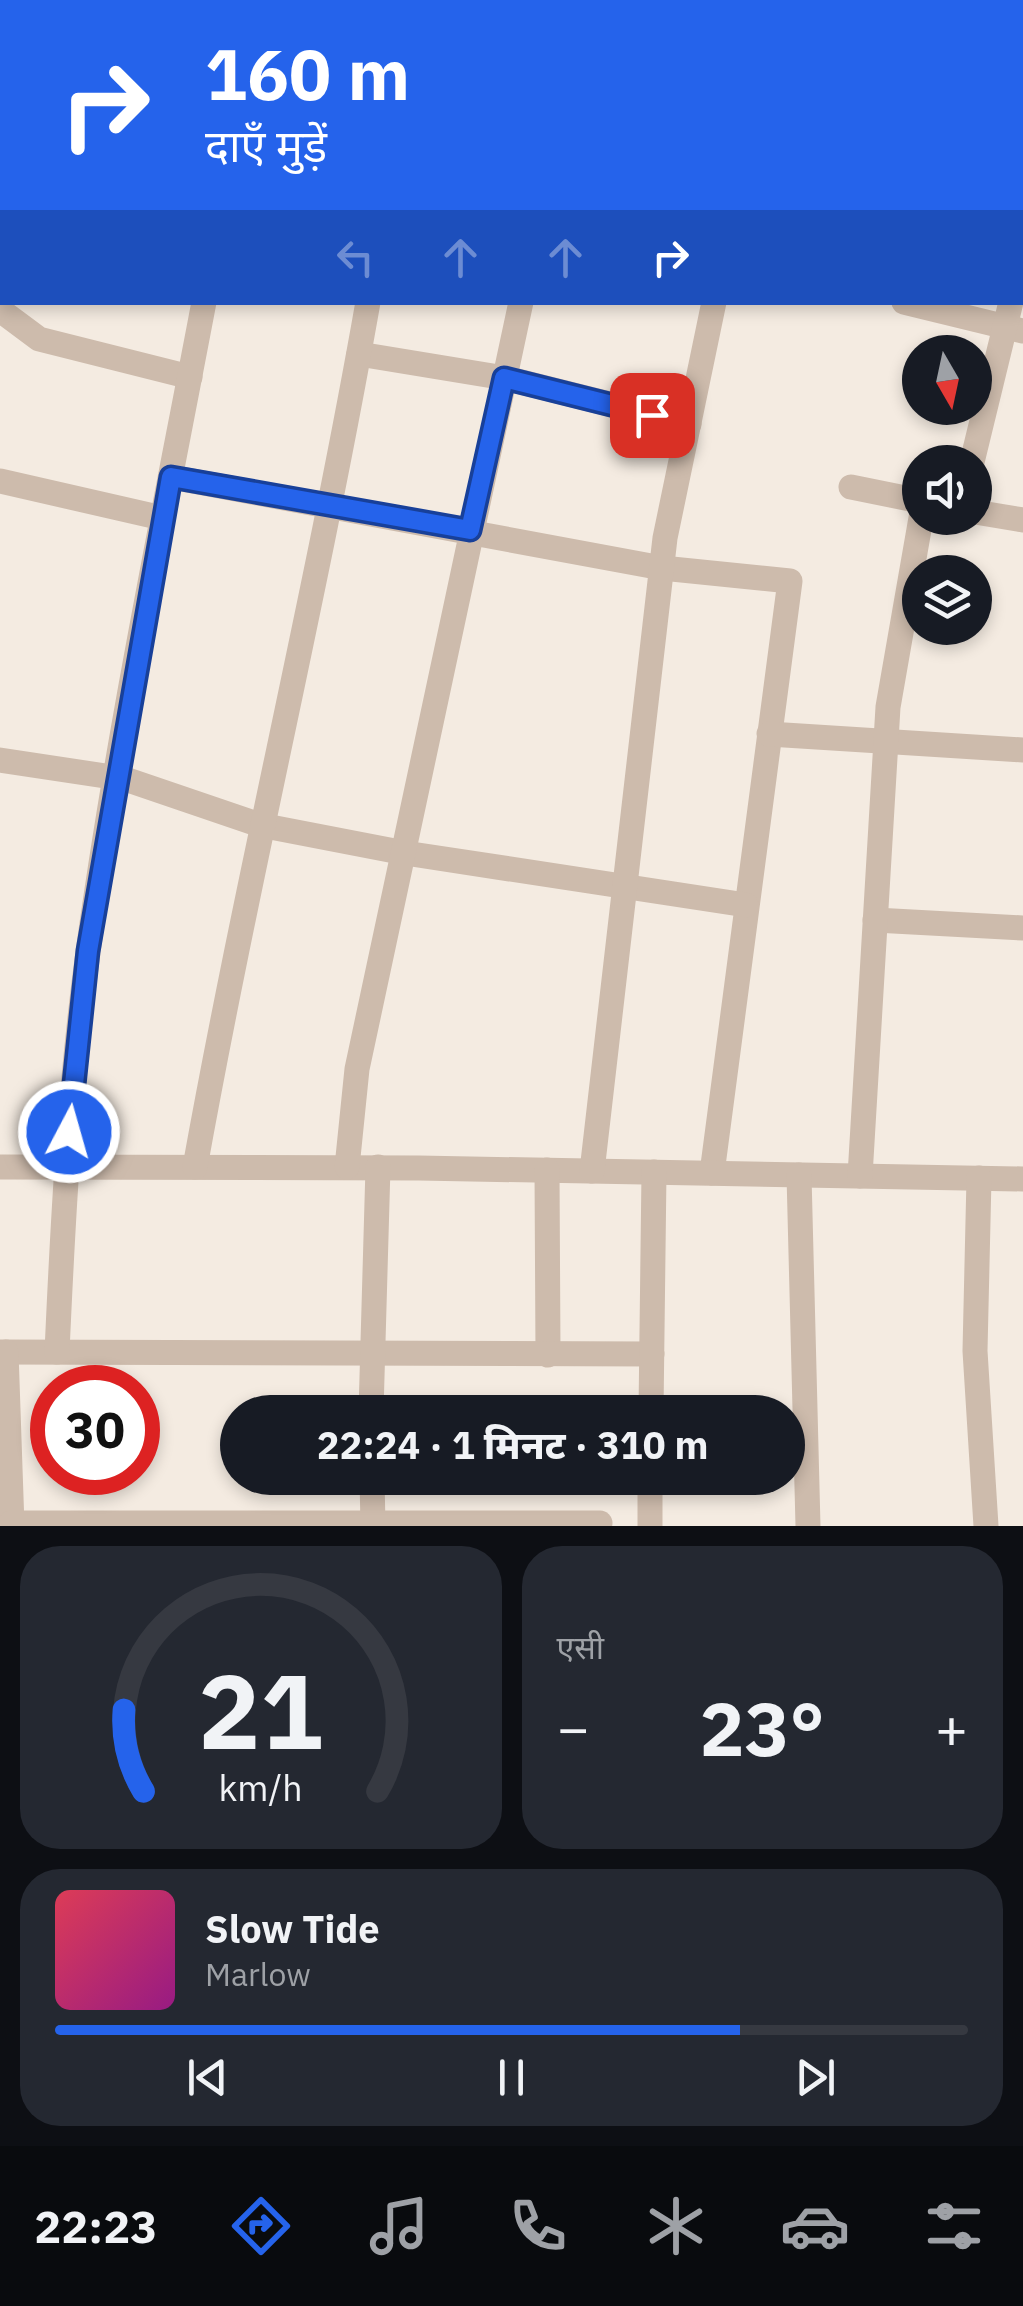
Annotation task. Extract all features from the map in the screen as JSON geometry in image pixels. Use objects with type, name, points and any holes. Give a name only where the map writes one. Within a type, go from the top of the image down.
[{"type":"street","points":[[57,1352],[65,1168],[88,951],[162,518],[203,305]]},
{"type":"street","points":[[196,1168],[260,825],[330,509],[367,305]]},
{"type":"street","points":[[346,1167],[357,1069],[520,305]]},
{"type":"street","points":[[592,1171],[662,568],[713,305]]},
{"type":"street","points":[[922,305],[1013,320],[977,445]]},
{"type":"street","points":[[0,310],[39,339],[190,377]]},
{"type":"street","points":[[359,354],[504,378],[689,424]]},
{"type":"street","points":[[171,477],[662,568],[790,581],[712,1173]]},
{"type":"street","points":[[0,481],[162,518]]},
{"type":"street","points":[[851,487],[902,497]]},
{"type":"street","points":[[992,515],[1023,520]]},
{"type":"street","points":[[860,1176],[888,707],[918,535]]},
{"type":"street","points":[[769,734],[1023,750]]},
{"type":"street","points":[[0,760],[118,778],[260,825],[405,853],[746,904]]},
{"type":"street","points":[[875,920],[1023,928]]},
{"type":"street","points":[[0,1168],[378,1167],[1023,1179]]},
{"type":"street","points":[[371,1395],[378,1167]]},
{"type":"street","points":[[547,1170],[548,1355]]},
{"type":"street","points":[[651,1395],[654,1172]]},
{"type":"street","points":[[799,1175],[808,1526]]},
{"type":"street","points":[[979,1178],[975,1352],[986,1526]]},
{"type":"street","points":[[600,1522],[12,1525],[3,1352],[652,1354]]},
{"type":"street","points":[[372,1495],[373,1524]]},
{"type":"street","points":[[650,1495],[650,1526]]},
{"type":"route","points":[[69,1132],[88,951],[171,477],[330,509],[470,530],[504,378],[652,415]]}]
